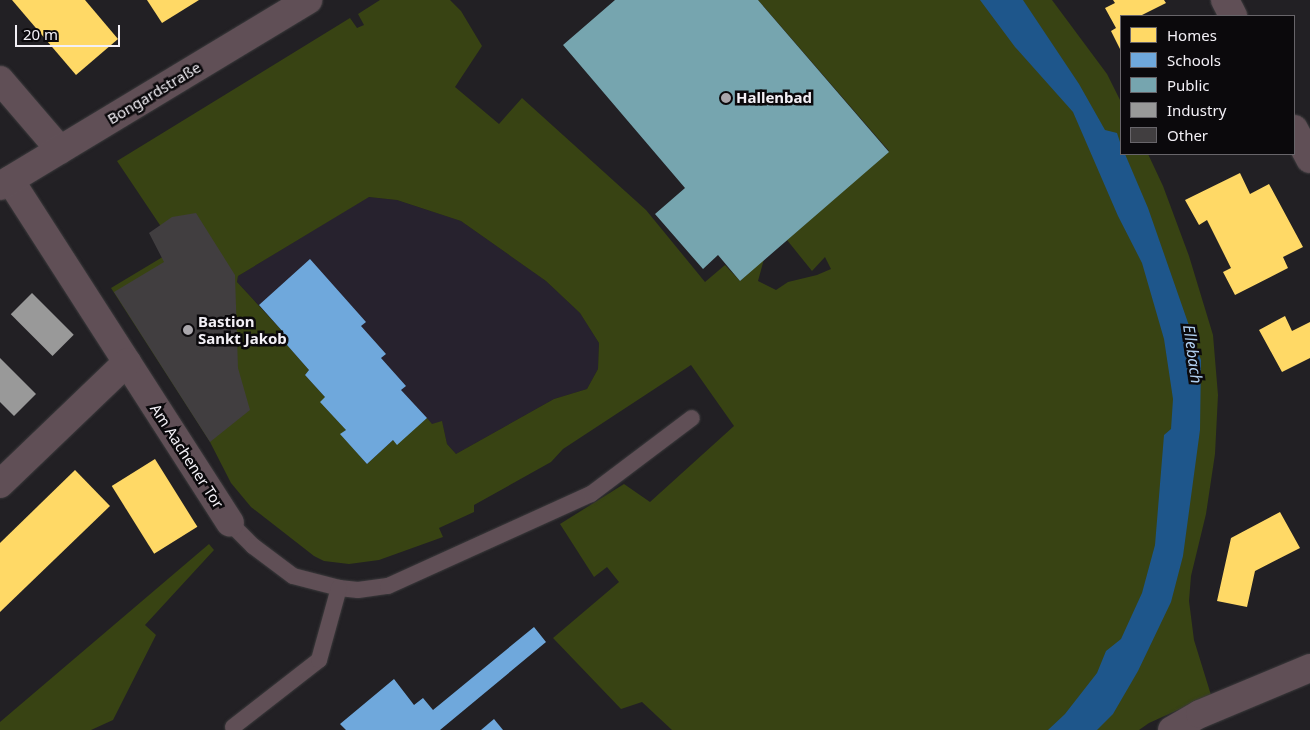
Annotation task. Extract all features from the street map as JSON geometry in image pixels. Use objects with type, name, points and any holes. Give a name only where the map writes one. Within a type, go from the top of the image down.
[{"type":"street","name":"Bongardstraße","points":[[5,183],[308,0]]},
{"type":"street","points":[[1225,0],[1233,15]]},
{"type":"street","points":[[0,80],[60,150]]},
{"type":"street","points":[[1295,131],[1310,160]]},
{"type":"street","name":"Am Aachener Tor","points":[[5,183],[127,362],[230,522]]},
{"type":"street","points":[[0,484],[127,362]]},
{"type":"street","points":[[1172,730],[1200,714],[1310,668]]},
{"type":"lane","name":"Am Aachener Tor","points":[[230,522],[253,546],[293,576],[339,588],[358,590],[388,586],[591,494],[692,418]]},
{"type":"lane","points":[[233,727],[318,660],[339,588]]},
{"type":"shaded area","points":[[368,197],[397,200],[461,221],[546,281],[580,313],[599,343],[598,369],[587,389],[554,399],[456,454],[447,444],[442,422],[393,440],[367,464],[340,434],[345,429],[305,375],[309,370],[280,337],[284,332],[237,282],[238,276]]},
{"type":"green space","points":[[380,0],[450,0],[461,11],[482,46],[455,87],[499,124],[522,98],[646,210],[705,282],[725,265],[740,281],[764,259],[758,281],[776,290],[788,282],[817,275],[831,269],[825,257],[812,271],[787,240],[889,151],[758,0],[1052,0],[1107,74],[1120,100],[1120,155],[1148,155],[1163,186],[1189,256],[1213,335],[1218,395],[1215,454],[1206,514],[1191,576],[1189,601],[1194,640],[1211,695],[1149,723],[1139,730],[672,730],[642,702],[621,709],[553,638],[619,582],[607,567],[594,577],[560,524],[624,484],[650,502],[734,426],[691,365],[563,449],[551,462],[474,505],[474,512],[439,528],[443,537],[379,560],[349,564],[324,561],[314,556],[251,507],[231,483],[210,442],[111,288],[176,249],[117,161],[350,18],[357,28],[364,25],[358,14]],"holes":[[[369,197],[397,200],[461,221],[546,281],[580,313],[599,343],[598,369],[587,389],[554,399],[456,454],[447,444],[442,421],[432,424],[427,418],[393,440],[367,464],[341,434],[346,430],[325,397],[305,375],[309,370],[280,337],[284,333],[237,282],[238,276]]]},
{"type":"green space","points":[[209,544],[214,550],[145,625],[156,635],[113,720],[91,730],[0,730],[0,722]]},
{"type":"water","name":"Ellebach","points":[[980,0],[1023,0],[1079,84],[1105,130],[1117,133],[1120,142],[1120,155],[1125,155],[1148,208],[1201,360],[1200,430],[1183,556],[1171,602],[1138,671],[1113,714],[1097,730],[1048,730],[1065,714],[1097,673],[1106,651],[1121,639],[1142,593],[1155,545],[1164,435],[1171,429],[1173,399],[1164,339],[1142,263],[1118,216],[1073,112],[1015,47]]},
{"type":"building: Homes","points":[[12,0],[85,0],[118,39],[76,75]]},
{"type":"building: Homes","points":[[147,0],[199,0],[162,23]]},
{"type":"building: Homes","points":[[1113,0],[1164,0],[1166,3],[1142,15],[1120,15],[1120,49],[1111,31],[1116,28],[1105,8],[1115,3]]},
{"type":"building: Homes","points":[[1240,173],[1250,194],[1269,184],[1303,247],[1283,257],[1288,268],[1235,295],[1223,272],[1231,268],[1207,220],[1199,225],[1185,200]]},
{"type":"building: Homes","points":[[1285,316],[1292,331],[1310,322],[1310,358],[1282,372],[1259,330]]},
{"type":"building: Homes","points":[[155,459],[197,527],[154,554],[112,486]]},
{"type":"building: Homes","points":[[75,470],[110,506],[0,612],[0,543]]},
{"type":"building: Homes","points":[[1280,512],[1300,548],[1255,571],[1247,607],[1217,601],[1231,538]]},
{"type":"building: Schools","points":[[310,259],[366,322],[361,326],[386,354],[381,358],[406,386],[401,390],[427,418],[397,445],[393,440],[367,464],[340,434],[346,430],[320,402],[325,397],[305,375],[309,370],[280,337],[284,333],[259,305]]},
{"type":"building: Schools","points":[[534,627],[546,642],[440,730],[346,730],[340,724],[394,679],[414,705],[423,698],[433,710]]},
{"type":"building: Schools","points":[[494,719],[503,730],[481,730]]},
{"type":"building: Public","name":"Hallenbad","points":[[615,0],[758,0],[889,152],[740,281],[718,255],[703,269],[655,214],[685,188],[563,45]]},
{"type":"building: Industry","points":[[32,293],[74,335],[53,356],[11,314]]},
{"type":"building: Industry","points":[[0,358],[36,394],[14,416],[0,402]]},
{"type":"building: Other","name":"Bastion Sankt Jakob","points":[[196,213],[235,275],[238,368],[250,410],[210,442],[114,292],[164,262],[149,233],[172,217]]},
{"type":"place","name":"Hallenbad","points":[[726,98]]},
{"type":"place","name":"Bastion Sankt Jakob","points":[[188,330]]}]
